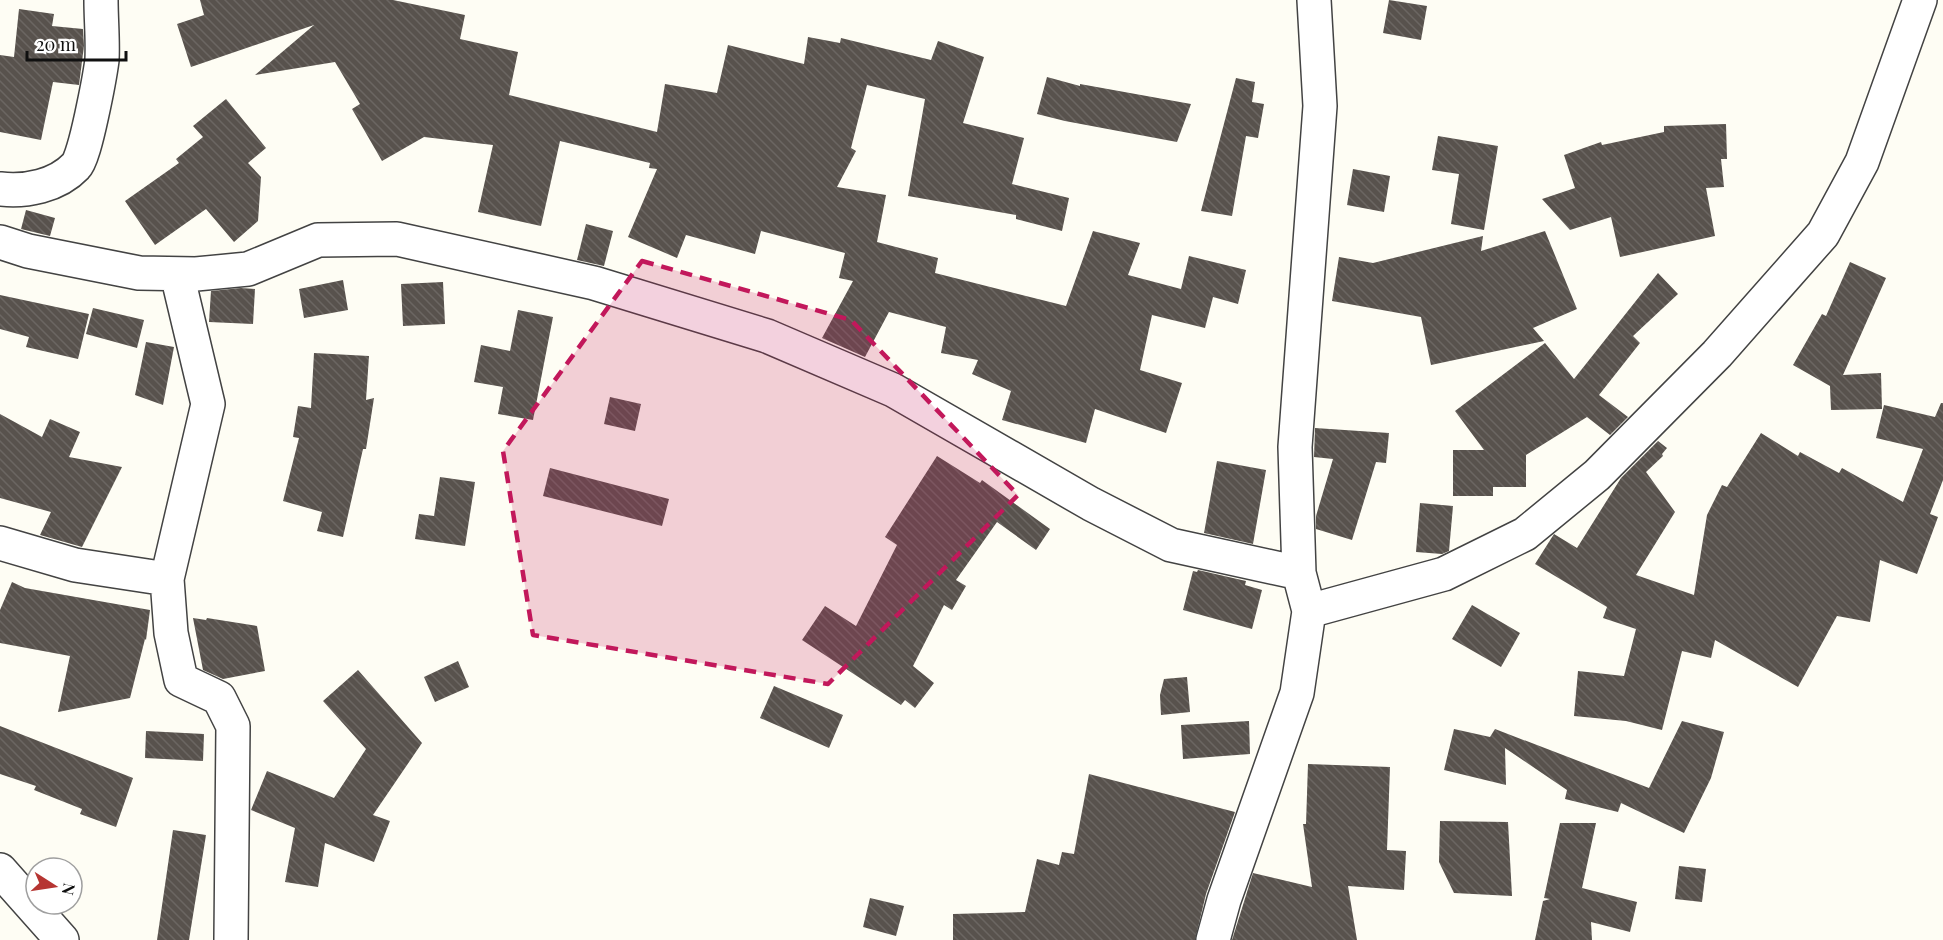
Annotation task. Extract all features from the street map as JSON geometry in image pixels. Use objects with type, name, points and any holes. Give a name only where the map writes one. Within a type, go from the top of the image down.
[{"type":"street","points":[[0,189],[12,190],[53,183],[78,165],[89,125],[102,60],[101,0]]},
{"type":"street","points":[[1213,940],[1224,900],[1297,693],[1309,611],[1299,573],[1295,447],[1320,106],[1314,0]]},
{"type":"street","points":[[1309,611],[1444,574],[1525,534],[1597,475],[1717,354],[1822,234],[1862,162],[1920,0]]},
{"type":"street","points":[[0,242],[28,251],[139,273],[196,274],[248,268],[318,240],[397,239],[594,283],[767,336],[893,390],[1091,504],[1171,545],[1299,573]]},
{"type":"street","points":[[177,274],[208,404],[166,579],[171,633],[181,680],[219,698],[233,726],[231,940]]},
{"type":"street","points":[[0,543],[75,565],[166,579]]},
{"type":"street","points":[[0,870],[62,940]]},
{"type":"highlighted area","points":[[642,261],[851,320],[1018,495],[828,684],[533,635],[503,451]]},
{"type":"building","points":[[200,0],[393,0],[465,15],[460,39],[518,52],[509,95],[657,132],[665,84],[717,93],[728,45],[804,64],[808,37],[840,43],[841,38],[931,60],[938,41],[984,57],[963,123],[1024,138],[1012,184],[1069,198],[1062,231],[1016,219],[1016,215],[908,196],[925,99],[867,85],[851,148],[856,151],[837,187],[886,195],[877,242],[938,258],[935,273],[1066,306],[1093,231],[1140,243],[1128,275],[1181,289],[1189,256],[1246,270],[1238,304],[1213,297],[1205,328],[1152,315],[1140,370],[1182,383],[1166,433],[1095,409],[1086,443],[1002,420],[1011,391],[972,374],[978,360],[941,353],[946,327],[889,312],[865,357],[822,338],[853,281],[839,278],[845,253],[761,231],[755,254],[686,235],[677,258],[628,237],[657,169],[649,168],[650,163],[560,141],[541,226],[478,212],[493,145],[424,137],[382,161],[352,109],[360,104],[335,62],[255,75],[314,25],[191,67],[177,24],[204,15]]},
{"type":"building","points":[[1389,0],[1427,6],[1421,40],[1383,33]]},
{"type":"building","points":[[19,9],[54,14],[52,26],[83,29],[84,46],[79,85],[53,82],[41,140],[0,132],[0,55],[14,57]]},
{"type":"building","points":[[1047,77],[1080,86],[1080,84],[1191,104],[1177,142],[1065,121],[1037,114]]},
{"type":"building","points":[[1236,78],[1255,82],[1252,102],[1264,104],[1258,138],[1246,136],[1232,216],[1201,211]]},
{"type":"building","points":[[226,99],[266,148],[248,163],[261,177],[258,221],[234,242],[206,209],[155,245],[125,201],[179,163],[176,159],[203,137],[193,126]]},
{"type":"building","points":[[1726,124],[1727,159],[1721,159],[1724,187],[1706,188],[1715,236],[1620,257],[1611,217],[1570,230],[1542,199],[1575,188],[1564,155],[1601,142],[1602,145],[1664,132],[1664,126]]},
{"type":"building","points":[[1438,136],[1498,146],[1484,230],[1451,224],[1459,174],[1432,170]]},
{"type":"building","points":[[1353,169],[1390,176],[1384,212],[1347,205]]},
{"type":"building","points":[[26,210],[55,218],[50,236],[21,229]]},
{"type":"building","points":[[586,224],[613,231],[604,266],[577,260]]},
{"type":"building","points":[[1545,231],[1577,309],[1533,328],[1544,341],[1431,365],[1421,317],[1332,301],[1339,257],[1373,263],[1483,236],[1481,251]]},
{"type":"building","points":[[1850,262],[1886,278],[1843,375],[1881,373],[1882,409],[1831,410],[1830,386],[1793,365],[1822,314],[1826,316]]},
{"type":"building","points":[[1658,273],[1678,294],[1633,336],[1640,343],[1599,395],[1628,417],[1610,435],[1587,417],[1526,455],[1526,487],[1493,487],[1493,496],[1453,496],[1453,450],[1484,450],[1455,411],[1545,343],[1574,379]]},
{"type":"building","points":[[343,280],[348,310],[304,318],[299,289]]},
{"type":"building","points":[[443,282],[445,324],[403,326],[401,284]]},
{"type":"building","points":[[255,289],[253,324],[209,322],[211,291]]},
{"type":"building","points":[[0,295],[89,314],[78,359],[26,347],[29,337],[0,329]]},
{"type":"building","points":[[93,308],[144,320],[137,348],[86,334]]},
{"type":"building","points":[[518,310],[553,317],[533,420],[498,414],[503,387],[474,382],[481,345],[510,351]]},
{"type":"building","points":[[146,342],[174,347],[163,405],[135,395]]},
{"type":"building","points":[[314,353],[369,356],[366,400],[374,398],[366,449],[363,449],[343,537],[317,531],[322,512],[283,501],[299,438],[293,437],[298,406],[311,408]]},
{"type":"building","points":[[610,397],[641,404],[635,431],[604,424]]},
{"type":"building","points":[[1943,403],[1943,480],[1930,514],[1938,517],[1917,574],[1880,560],[1870,622],[1837,616],[1798,687],[1715,640],[1711,658],[1682,651],[1662,730],[1626,721],[1574,716],[1578,671],[1624,676],[1636,629],[1603,618],[1607,607],[1535,564],[1554,534],[1577,548],[1621,478],[1658,441],[1667,448],[1663,456],[1646,472],[1675,512],[1636,575],[1694,595],[1707,515],[1722,485],[1727,487],[1761,433],[1798,456],[1800,452],[1839,473],[1842,468],[1903,502],[1923,449],[1876,438],[1884,405],[1935,417]]},
{"type":"building","points":[[0,414],[42,437],[50,419],[80,432],[69,457],[122,467],[82,547],[40,535],[51,512],[0,498]]},
{"type":"building","points":[[1315,428],[1389,433],[1386,463],[1376,462],[1352,540],[1316,529],[1316,516],[1333,459],[1314,457]]},
{"type":"building","points":[[937,456],[980,483],[982,480],[1050,529],[1036,550],[997,522],[956,580],[966,586],[952,610],[944,605],[913,666],[934,683],[915,708],[905,700],[901,705],[802,640],[825,606],[856,626],[897,545],[885,537]]},
{"type":"building","points":[[1217,461],[1266,470],[1253,544],[1204,533]]},
{"type":"building","points":[[550,468],[669,499],[662,526],[543,496]]},
{"type":"building","points":[[440,477],[475,482],[465,546],[415,539],[419,514],[434,516]]},
{"type":"building","points":[[1420,503],[1453,506],[1449,551],[1442,554],[1416,552]]},
{"type":"building","points":[[1198,570],[1246,581],[1245,585],[1262,590],[1252,629],[1183,610],[1193,571]]},
{"type":"building","points":[[12,582],[25,588],[150,610],[146,640],[130,698],[58,712],[70,656],[0,643],[0,610]]},
{"type":"building","points":[[1472,605],[1520,633],[1501,667],[1452,639]]},
{"type":"building","points":[[193,618],[257,626],[265,671],[223,679],[203,670]]},
{"type":"building","points":[[458,661],[469,687],[435,702],[424,677]]},
{"type":"building","points":[[358,670],[422,743],[373,815],[390,821],[374,862],[325,843],[318,887],[285,882],[295,828],[251,810],[267,771],[334,798],[366,749],[323,701]]},
{"type":"building","points":[[1187,677],[1190,712],[1161,715],[1160,695],[1164,679]]},
{"type":"building","points":[[774,686],[843,715],[829,748],[760,718]]},
{"type":"building","points":[[1249,721],[1250,754],[1183,759],[1181,725]]},
{"type":"building","points":[[1682,721],[1724,732],[1711,778],[1684,833],[1621,803],[1618,812],[1565,799],[1567,790],[1505,748],[1506,785],[1444,770],[1454,729],[1490,737],[1495,729],[1649,788]]},
{"type":"building","points":[[0,726],[133,778],[116,827],[80,814],[82,809],[34,790],[36,786],[0,774]]},
{"type":"building","points":[[146,731],[204,734],[203,761],[145,758]]},
{"type":"building","points":[[1308,764],[1390,767],[1387,850],[1406,851],[1404,890],[1348,886],[1357,940],[1232,940],[1253,873],[1312,887],[1303,824],[1306,824]]},
{"type":"building","points":[[1089,774],[1235,812],[1206,894],[1195,940],[953,940],[953,914],[1025,912],[1037,859],[1059,865],[1062,852],[1074,854]]},
{"type":"building","points":[[1440,821],[1508,822],[1512,896],[1454,893],[1439,862]]},
{"type":"building","points":[[1560,823],[1596,823],[1582,888],[1637,902],[1630,932],[1591,922],[1592,940],[1535,940],[1543,901],[1550,899],[1544,898]]},
{"type":"building","points":[[173,830],[206,835],[189,940],[157,940]]},
{"type":"building","points":[[1679,866],[1706,869],[1702,902],[1675,899]]},
{"type":"building","points":[[870,898],[904,906],[896,936],[863,927]]}]
